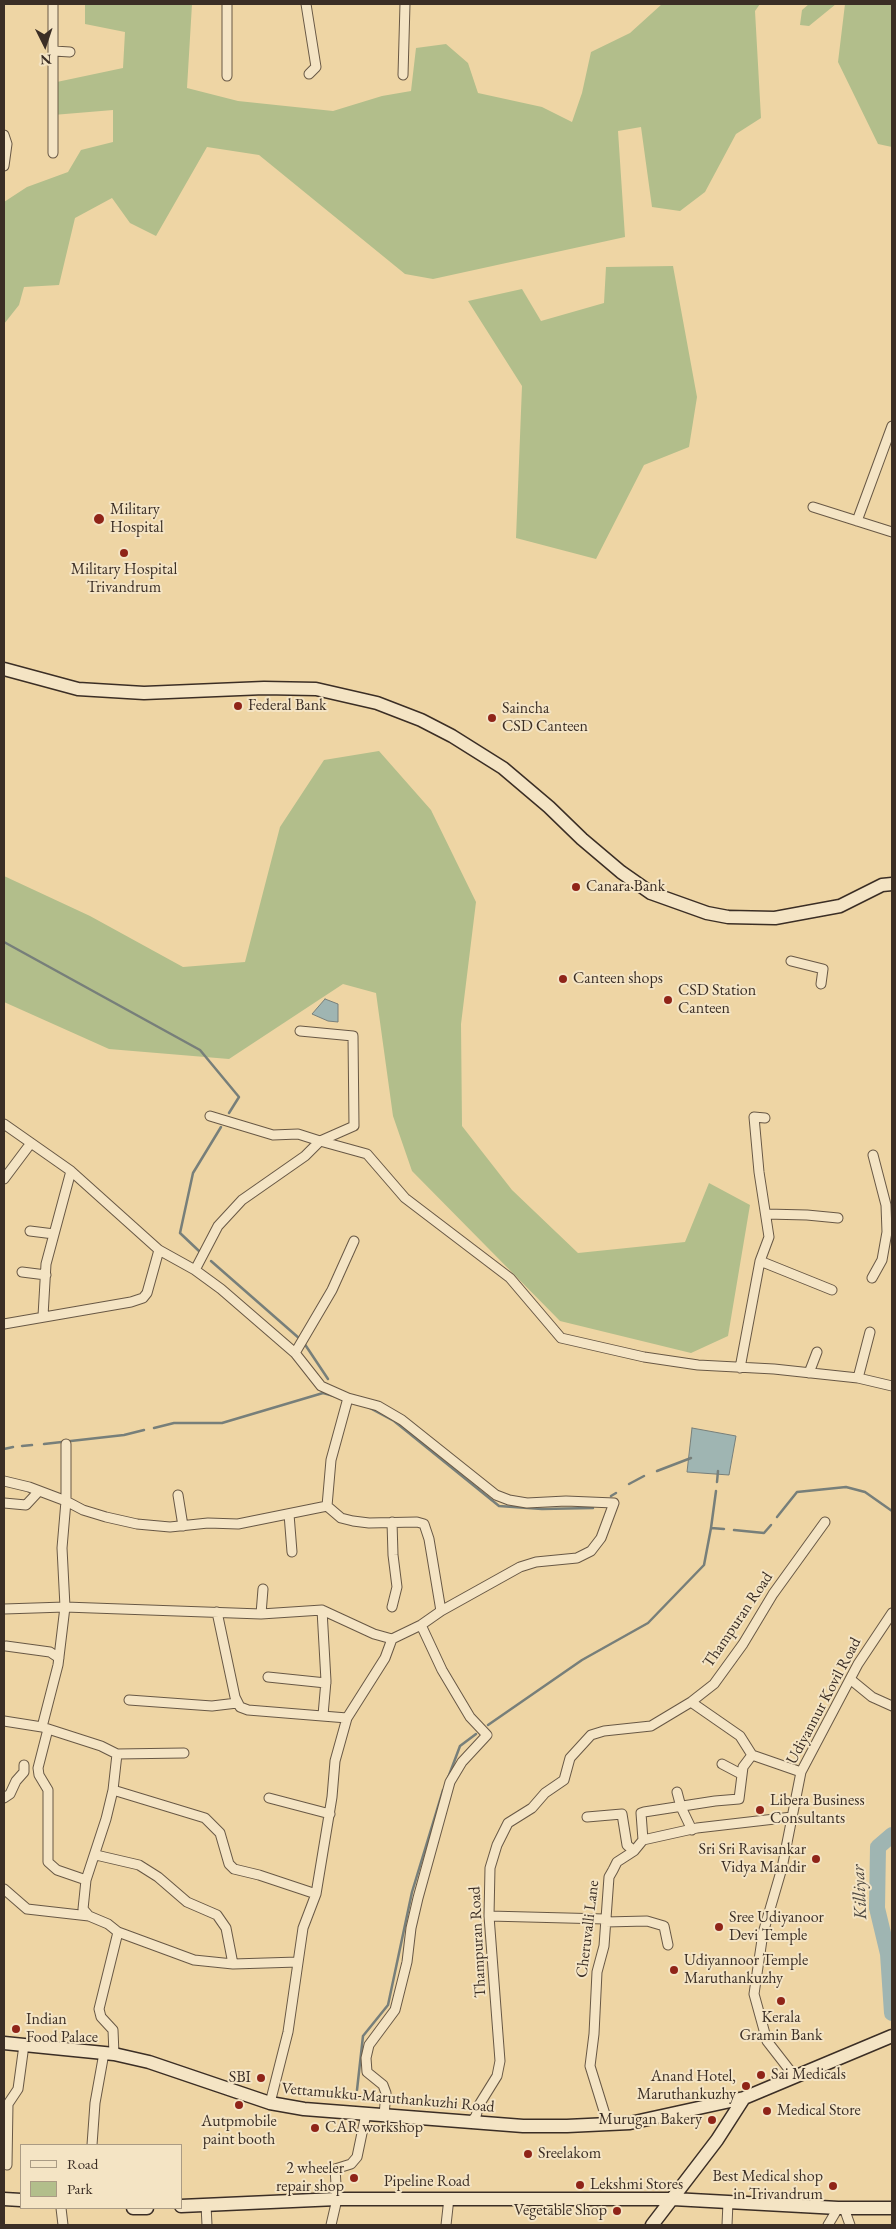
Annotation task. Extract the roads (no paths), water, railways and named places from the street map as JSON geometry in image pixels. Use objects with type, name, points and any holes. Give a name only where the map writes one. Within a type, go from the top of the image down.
[{"type":"main road","points":[[4,669],[78,689],[144,693],[264,688],[316,690],[377,703],[421,720],[452,736],[502,768],[549,807],[582,839],[621,872],[651,893],[707,913],[728,917],[775,918],[840,906],[882,885],[892,884]]},
{"type":"main road","name":"Vettamukku-Maruthankuzhi Road","points":[[4,2043],[109,2054],[149,2062],[270,2103],[304,2110],[523,2126],[630,2123],[744,2098],[892,2036]]},
{"type":"main road","points":[[652,2225],[717,2140],[744,2098]]},
{"type":"main road","name":"Pipeline Road","points":[[182,2206],[336,2199],[449,2198],[673,2199],[841,2208],[892,2208]]},
{"type":"main road","points":[[4,2199],[20,2200]]},
{"type":"street","points":[[52,153],[53,4]]},
{"type":"street","points":[[227,76],[228,4]]},
{"type":"street","points":[[306,4],[316,67],[309,74]]},
{"type":"street","points":[[403,75],[404,4]]},
{"type":"street","points":[[54,51],[70,52]]},
{"type":"street","points":[[4,135],[7,144],[4,166]]},
{"type":"street","points":[[857,521],[892,426]]},
{"type":"street","points":[[813,507],[892,532]]},
{"type":"street","points":[[791,961],[823,969],[821,984]]},
{"type":"street","points":[[196,1270],[218,1226],[242,1200],[305,1156],[320,1141],[354,1126],[353,1036],[300,1031]]},
{"type":"street","points":[[210,1116],[273,1135],[298,1134],[367,1154],[405,1198],[510,1278],[561,1338],[644,1357],[698,1365],[858,1378],[892,1386]]},
{"type":"street","points":[[740,1368],[760,1261],[769,1237],[759,1172],[754,1117],[764,1118]]},
{"type":"street","points":[[4,1124],[71,1172],[159,1250],[196,1270],[221,1289],[294,1353],[320,1386],[348,1398],[378,1406],[402,1420],[496,1495],[509,1500],[527,1503],[566,1501],[614,1503],[601,1538],[591,1551],[576,1558],[536,1562],[520,1568],[440,1611],[421,1625],[392,1639],[374,1634],[322,1610],[262,1614],[65,1607],[4,1608]]},
{"type":"street","points":[[4,1179],[30,1143]]},
{"type":"street","points":[[872,1278],[882,1260],[887,1232],[886,1204],[873,1156]]},
{"type":"street","points":[[43,1316],[46,1275],[54,1234],[71,1172]]},
{"type":"street","points":[[766,1214],[838,1218]]},
{"type":"street","points":[[30,1231],[54,1234]]},
{"type":"street","points":[[294,1353],[332,1290],[354,1241]]},
{"type":"street","points":[[4,1324],[131,1302],[143,1298],[147,1293],[159,1250]]},
{"type":"street","points":[[760,1261],[832,1290]]},
{"type":"street","points":[[22,1272],[46,1275]]},
{"type":"street","points":[[858,1378],[870,1332]]},
{"type":"street","points":[[808,1373],[817,1352]]},
{"type":"street","points":[[327,1506],[331,1460],[348,1398]]},
{"type":"street","points":[[66,1444],[66,1501],[62,1548],[65,1607],[59,1658],[38,1768],[39,1775],[48,1790],[48,1862],[51,1867],[57,1870],[86,1880]]},
{"type":"street","points":[[4,1481],[38,1491],[66,1501],[83,1510],[106,1517],[137,1524],[170,1527],[208,1523],[238,1524],[327,1506]]},
{"type":"street","points":[[4,1502],[26,1504],[38,1491]]},
{"type":"street","points":[[178,1495],[183,1526]]},
{"type":"street","points":[[327,1506],[340,1518],[369,1523],[417,1522],[424,1524],[427,1529],[440,1611]]},
{"type":"street","points":[[289,1514],[292,1552]]},
{"type":"street","points":[[392,1522],[393,1555],[397,1587],[392,1607]]},
{"type":"street","name":"Thampuran Road","points":[[471,2122],[497,2076],[500,2061],[489,1916],[490,1868],[497,1844],[508,1823],[532,1808],[545,1793],[564,1780],[570,1758],[579,1746],[592,1736],[604,1731],[651,1726],[691,1702],[714,1684],[736,1654],[773,1594],[825,1522]]},
{"type":"street","points":[[262,1614],[263,1590]]},
{"type":"street","points":[[322,1610],[326,1684],[323,1715]]},
{"type":"street","points":[[217,1612],[237,1704]]},
{"type":"street","name":"Udiyannur Kovil Road","points":[[795,2077],[767,2041],[754,1994],[762,1933],[782,1868],[802,1772],[850,1679],[892,1613]]},
{"type":"street","points":[[384,2115],[386,2093],[383,2085],[367,2072],[366,2058],[369,2045],[395,2010],[408,1962],[411,1928],[418,1898],[450,1782],[466,1758],[487,1736],[470,1717],[442,1670],[421,1625]]},
{"type":"street","points":[[270,2103],[288,2032],[303,1928],[316,1894],[330,1814],[335,1762],[347,1718],[385,1658],[392,1639]]},
{"type":"street","points":[[6,1646],[50,1652],[59,1658]]},
{"type":"street","points":[[268,1677],[326,1684]]},
{"type":"street","points":[[850,1679],[872,1697],[892,1706]]},
{"type":"street","points":[[128,1700],[212,1706],[237,1704],[248,1710],[347,1718]]},
{"type":"street","points":[[691,1702],[740,1736],[752,1755],[802,1772]]},
{"type":"street","points":[[4,1721],[45,1728],[101,1746],[117,1754],[184,1753]]},
{"type":"street","points":[[89,1916],[83,1909],[86,1880],[96,1855],[113,1790],[117,1754]]},
{"type":"street","points":[[752,1755],[743,1767],[741,1774],[740,1799],[715,1801],[641,1813],[643,1840],[734,1822],[792,1817]]},
{"type":"street","points":[[722,1764],[741,1774]]},
{"type":"street","points":[[4,1798],[10,1794],[16,1781],[24,1772],[24,1765]]},
{"type":"street","points":[[113,1790],[205,1818],[220,1833],[229,1864],[234,1869],[259,1875],[316,1894]]},
{"type":"street","points":[[677,1792],[680,1807],[692,1830]]},
{"type":"street","points":[[269,1798],[302,1805],[304,1809],[330,1814]]},
{"type":"street","points":[[586,1817],[622,1814],[627,1845],[634,1851]]},
{"type":"street","name":"Cheruvalli Lane","points":[[608,2124],[590,2066],[597,1977],[604,1946],[604,1920],[609,1877],[617,1862],[634,1851],[643,1840]]},
{"type":"street","points":[[96,1855],[139,1865],[158,1877],[187,1902],[217,1915],[226,1928],[233,1964]]},
{"type":"street","points":[[4,1889],[27,1909],[89,1916],[108,1924],[118,1932],[194,1960],[233,1964],[298,1962]]},
{"type":"street","points":[[489,1916],[647,1921],[664,1926],[668,1945]]},
{"type":"street","points":[[92,2144],[95,2104],[109,2054],[113,2030],[101,2017],[99,2009],[118,1932]]},
{"type":"street","points":[[7,2165],[8,2104],[18,2089],[24,2045]]},
{"type":"street","points":[[330,2225],[336,2199],[335,2169],[351,2164],[357,2158],[366,2114]]},
{"type":"street","points":[[446,2225],[449,2198]]},
{"type":"street","points":[[727,2225],[728,2202]]},
{"type":"street","points":[[206,2205],[207,2225]]},
{"type":"street","points":[[828,2225],[841,2208],[850,2225]]},
{"type":"street","points":[[61,2209],[63,2225]]},
{"type":"water","points":[[325,999],[338,1004],[338,1022],[328,1021],[312,1014]]},
{"type":"water","points":[[692,1428],[736,1436],[729,1475],[687,1472]]},
{"type":"waterway","points":[[4,942],[200,1050],[239,1097],[229,1113]]},
{"type":"waterway","points":[[199,1251],[180,1233],[193,1173],[221,1127]]},
{"type":"waterway","points":[[211,1261],[300,1339]]},
{"type":"waterway","points":[[304,1343],[328,1379]]},
{"type":"waterway","points":[[154,1428],[174,1423],[222,1423],[323,1393],[334,1396]]},
{"type":"waterway","points":[[368,1407],[394,1421],[499,1506],[542,1509],[593,1508]]},
{"type":"waterway","points":[[44,1444],[124,1435],[144,1430]]},
{"type":"waterway","points":[[22,1446],[32,1445]]},
{"type":"waterway","points":[[4,1449],[13,1447]]},
{"type":"waterway","points":[[657,1471],[691,1458]]},
{"type":"waterway","points":[[717,1482],[718,1471]]},
{"type":"waterway","points":[[629,1484],[644,1476]]},
{"type":"waterway","points":[[777,1517],[797,1492],[846,1487],[865,1492],[892,1511]]},
{"type":"waterway","points":[[711,1528],[716,1491]]},
{"type":"waterway","points":[[611,1496],[616,1493]]},
{"type":"waterway","points":[[734,1530],[764,1533],[771,1525]]},
{"type":"waterway","points":[[488,1725],[582,1660],[648,1623],[704,1565],[711,1528],[724,1529]]},
{"type":"waterway","points":[[448,1778],[460,1746],[476,1734]]},
{"type":"waterway","points":[[357,2090],[363,2036],[388,2005],[412,1892],[443,1790]]},
{"type":"waterway","name":"Killiyar","points":[[892,1835],[878,1847],[877,1908],[888,1954],[892,2013]]},
{"type":"place","name":"Military Hospital","points":[[99,519]]},
{"type":"place","name":"Military Hospital Trivandrum","points":[[124,553]]},
{"type":"place","name":"Federal Bank","points":[[238,706]]},
{"type":"place","name":"Saincha CSD Canteen","points":[[492,718]]},
{"type":"place","name":"Canara Bank","points":[[576,887]]},
{"type":"place","name":"Canteen shops","points":[[563,979]]},
{"type":"place","name":"CSD Station Canteen","points":[[668,1000]]},
{"type":"place","name":"Libera Business Consultants","points":[[760,1810]]},
{"type":"place","name":"Sri Sri Ravisankar Vidya Mandir","points":[[816,1859]]},
{"type":"place","name":"Sree Udiyanoor Devi Temple","points":[[719,1927]]},
{"type":"place","name":"Udiyannoor Temple Maruthankuzhy","points":[[674,1970]]},
{"type":"place","name":"Kerala Gramin Bank","points":[[781,2001]]},
{"type":"place","name":"Indian Food Palace","points":[[16,2029]]},
{"type":"place","name":"Sai Medicals","points":[[761,2075]]},
{"type":"place","name":"SBI","points":[[261,2078]]},
{"type":"place","name":"Anand Hotel, Maruthankuzhy","points":[[746,2086]]},
{"type":"place","name":"Autpmobile paint booth","points":[[239,2105]]},
{"type":"place","name":"Medical Store","points":[[767,2111]]},
{"type":"place","name":"Murugan Bakery","points":[[712,2120]]},
{"type":"place","name":"CAR workshop","points":[[315,2128]]},
{"type":"place","name":"Sreelakom","points":[[528,2154]]},
{"type":"place","name":"2 wheeler repair shop","points":[[354,2178]]},
{"type":"place","name":"Lekshmi Stores","points":[[580,2185]]},
{"type":"place","name":"Best Medical shop in Trivandrum","points":[[833,2186]]},
{"type":"place","name":"Vegetable Shop","points":[[617,2211]]}]
